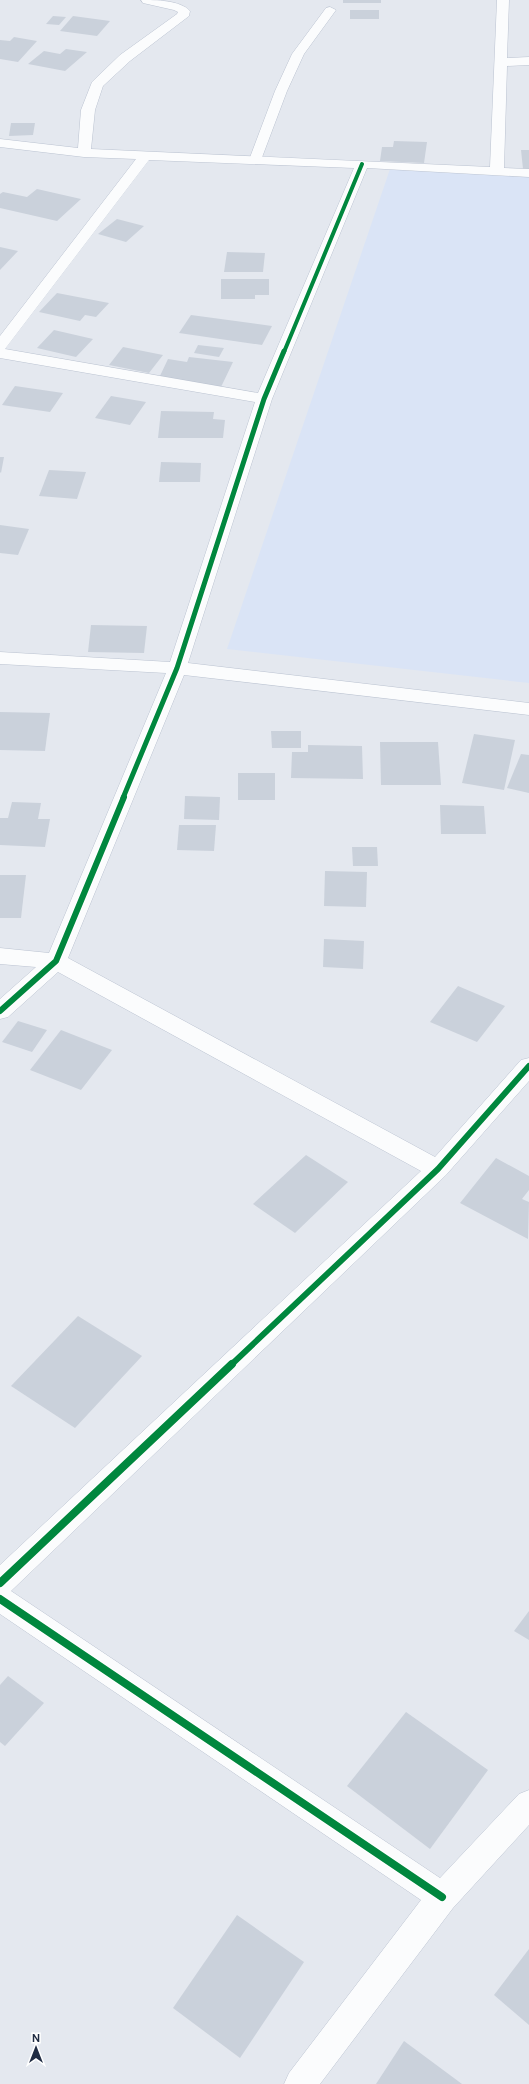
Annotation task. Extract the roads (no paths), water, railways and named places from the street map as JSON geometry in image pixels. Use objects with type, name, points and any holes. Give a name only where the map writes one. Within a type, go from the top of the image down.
[{"type":"street","points":[[84,153],[88,110],[97,85],[125,58],[183,16],[184,11],[178,7],[147,0]]},
{"type":"street","points":[[497,171],[503,0]]},
{"type":"street","points":[[501,62],[529,62]]},
{"type":"street","points":[[0,143],[84,153],[362,164],[529,173]]},
{"type":"street","points":[[0,346],[145,156]]},
{"type":"street","points":[[0,1011],[56,961],[177,668],[264,399],[362,164]]},
{"type":"street","points":[[0,353],[264,399]]},
{"type":"street","points":[[0,658],[177,668],[529,709]]},
{"type":"street","points":[[0,956],[56,961],[438,1169]]},
{"type":"street","points":[[0,1584],[438,1169],[529,1066]]},
{"type":"street","points":[[0,1599],[442,1897]]},
{"type":"street","points":[[300,2084],[442,1897],[529,1804]]},
{"type":"lane","points":[[255,160],[281,91],[298,54],[330,10]]}]
